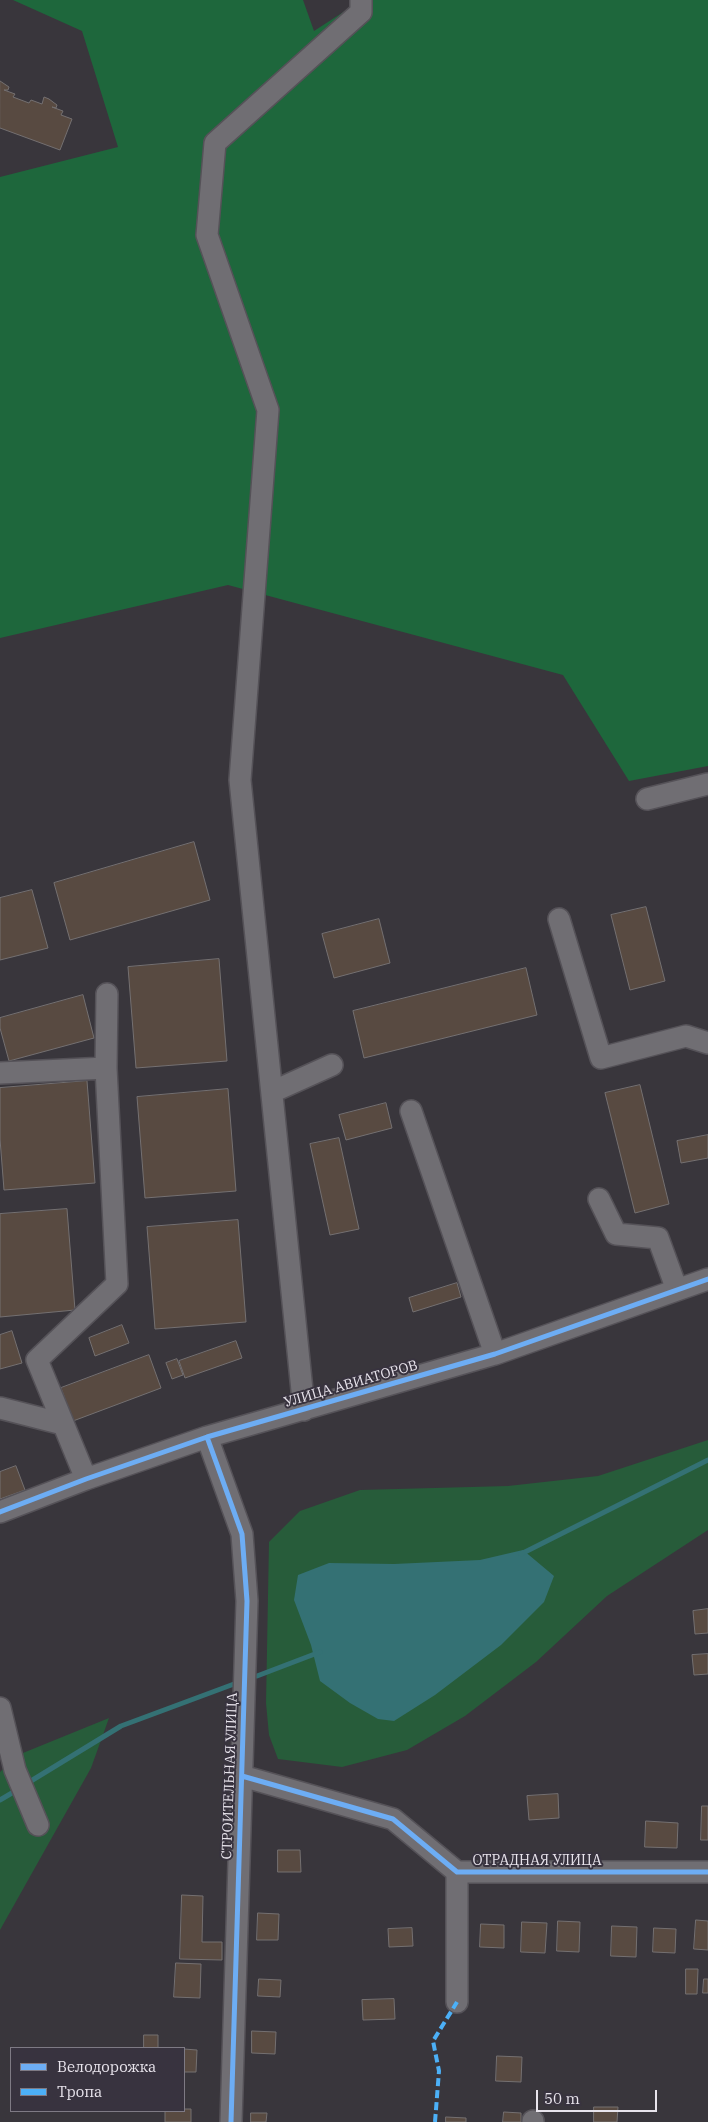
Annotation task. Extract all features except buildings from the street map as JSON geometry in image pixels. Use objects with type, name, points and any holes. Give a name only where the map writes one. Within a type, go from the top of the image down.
[{"type":"street","points":[[304,1410],[240,780],[268,410],[207,235],[215,143],[361,12],[361,0]]},
{"type":"street","points":[[647,799],[708,784]]},
{"type":"street","points":[[559,919],[601,1058],[686,1036],[708,1043]]},
{"type":"street","points":[[86,1479],[37,1360],[117,1284],[106,1068],[107,994]]},
{"type":"street","points":[[272,1092],[332,1065]]},
{"type":"street","points":[[0,1073],[106,1068]]},
{"type":"street","points":[[411,1111],[496,1354]]},
{"type":"street","points":[[599,1199],[616,1234],[658,1238],[678,1290]]},
{"type":"street","name":"УЛИЦА АВИАТОРОВ","points":[[0,1512],[86,1479],[207,1437],[496,1354],[708,1279]]},
{"type":"street","points":[[0,1408],[63,1424]]},
{"type":"street","name":"СТРОИТЕЛЬНАЯ УЛИЦА","points":[[207,1437],[242,1534],[247,1601],[231,2122]]},
{"type":"street","points":[[0,1708],[15,1770],[38,1825]]},
{"type":"street","name":"ОТРАДНАЯ УЛИЦА","points":[[242,1776],[393,1819],[457,1872],[708,1872]]},
{"type":"street","points":[[457,1872],[457,2002]]},
{"type":"green space","points":[[13,0],[303,0],[314,31],[362,0],[708,0],[708,766],[629,781],[563,675],[228,585],[0,638],[0,177],[118,147],[82,31]]},
{"type":"green space","points":[[708,1440],[708,1530],[607,1596],[536,1662],[465,1716],[407,1750],[342,1767],[278,1759],[269,1735],[266,1703],[269,1542],[300,1511],[360,1490],[508,1486],[598,1476]]},
{"type":"green space","points":[[109,1718],[91,1768],[0,1930],[0,1772],[18,1755]]},
{"type":"water","points":[[523,1550],[554,1576],[544,1602],[501,1645],[435,1695],[394,1721],[378,1719],[350,1703],[320,1681],[311,1645],[294,1600],[298,1575],[329,1563],[394,1564],[480,1560]]},
{"type":"waterway","points":[[521,1554],[708,1460]]},
{"type":"waterway","points":[[257,1676],[320,1652]]},
{"type":"waterway","points":[[26,1784],[121,1726],[234,1684]]},
{"type":"waterway","points":[[0,1800],[17,1790]]},
{"type":"marked path","points":[[435,2122],[439,2071],[433,2041],[457,2002]]},
{"type":"cycle path","points":[[0,1512],[86,1479],[207,1437],[495,1354],[708,1279]]},
{"type":"cycle path","points":[[207,1437],[242,1534],[247,1601],[231,2122]]},
{"type":"cycle path","points":[[242,1776],[393,1819],[457,1872],[708,1872]]}]
